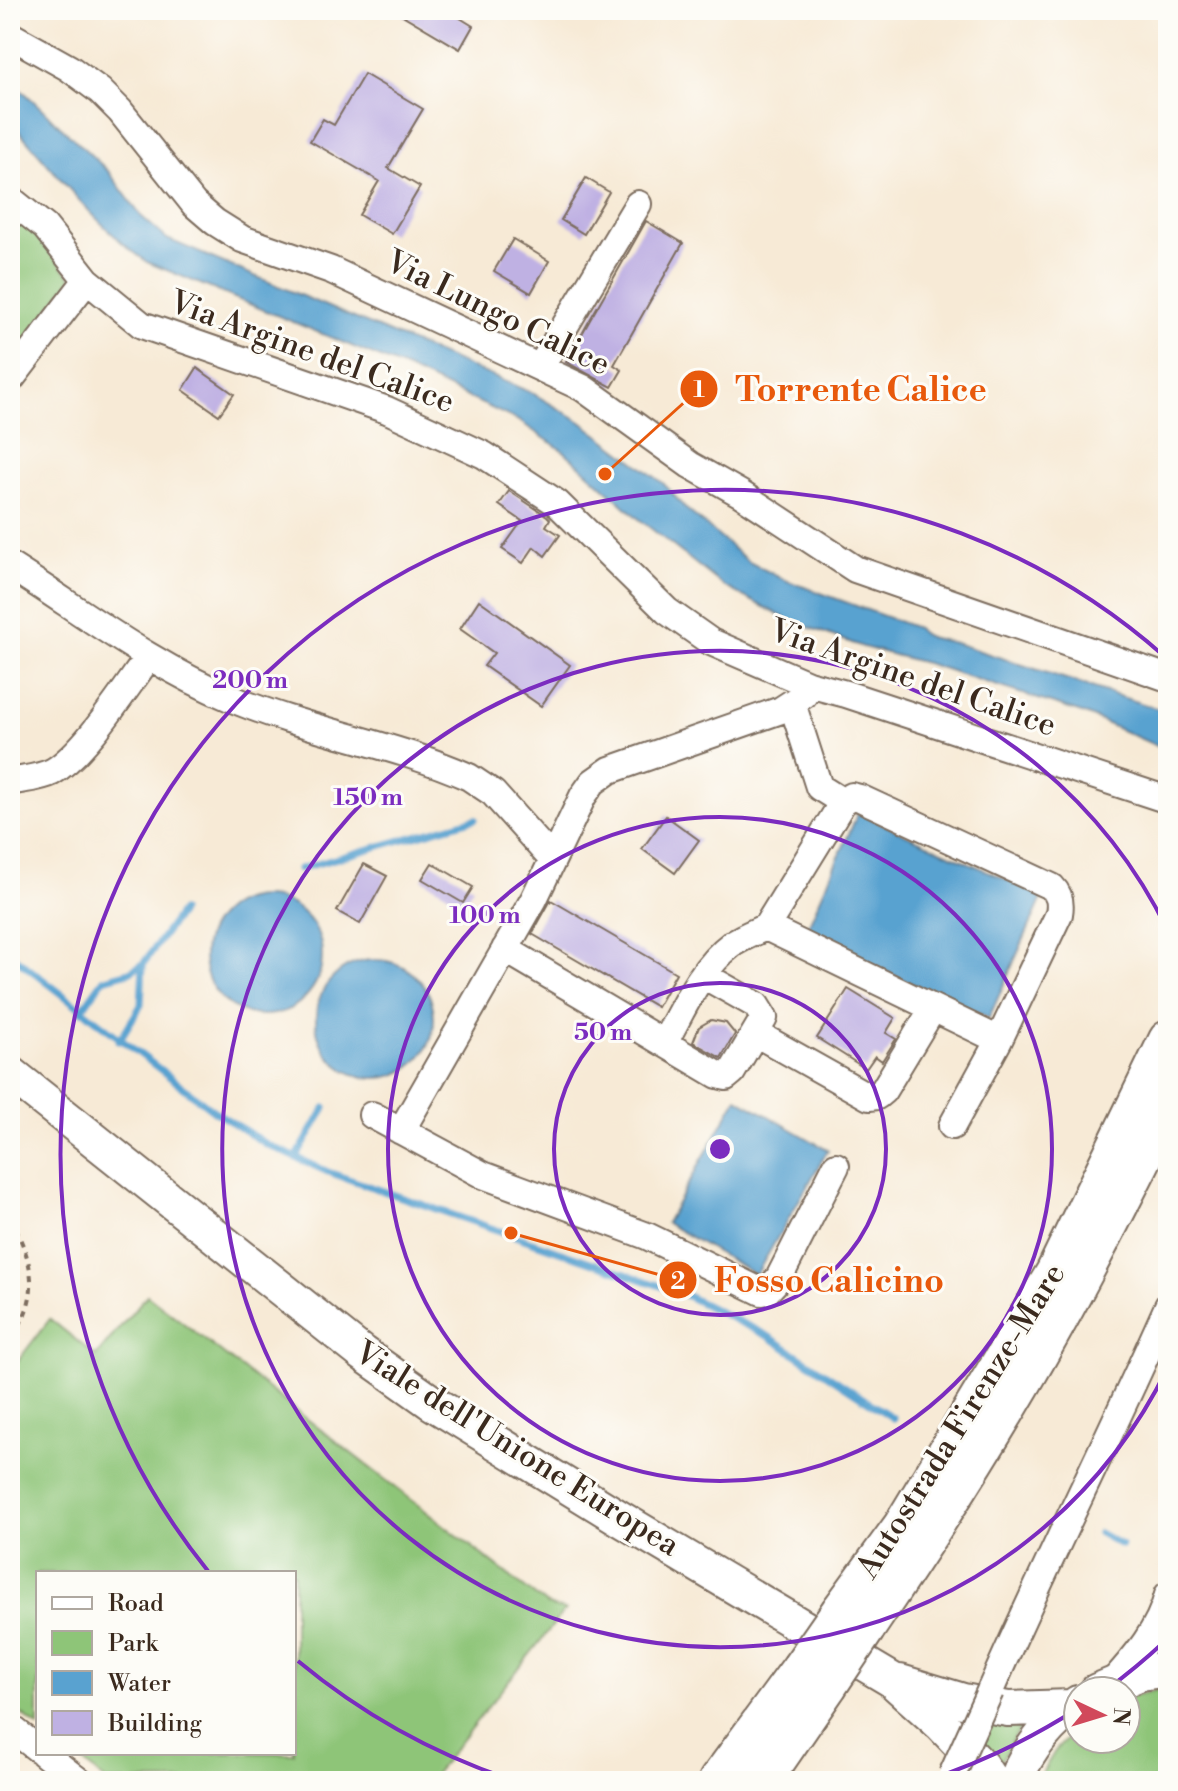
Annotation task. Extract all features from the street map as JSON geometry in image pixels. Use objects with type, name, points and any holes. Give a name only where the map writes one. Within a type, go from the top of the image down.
[{"type":"highway","name":"Autostrada Firenze-Mare","points":[[853,1620],[902,1527],[1055,1273],[1168,1040]]},
{"type":"highway","name":"Autostrada Firenze-Mare","points":[[718,1781],[814,1676],[853,1620],[939,1521],[1050,1335],[1168,1107]]},
{"type":"highway","name":"Autostrada Firenze-Mare","points":[[762,1781],[814,1676]]},
{"type":"main road","name":"Viale dell'Unione Europea","points":[[10,1073],[362,1353],[431,1402],[892,1680],[951,1735],[991,1781]]},
{"type":"main road","name":"Viale dell'Unione Europea","points":[[1137,1675],[1168,1669]]},
{"type":"main road","name":"Viale dell'Unione Europea","points":[[892,1680],[963,1701],[1008,1709],[1062,1700]]},
{"type":"main road","name":"Viale dell'Unione Europea","points":[[1015,1781],[1032,1749],[1062,1718]]},
{"type":"street","name":"Via Lungo Calice","points":[[10,35],[69,68],[100,91],[120,111],[182,192],[215,222],[242,239],[331,270],[541,366],[597,397],[690,465],[741,494],[855,569],[1168,678]]},
{"type":"street","name":"Via Argine del Calice","points":[[10,199],[45,227],[87,280],[142,325],[387,410],[484,455],[557,503],[667,611],[711,642],[818,686],[1168,800]]},
{"type":"street","points":[[541,366],[638,204]]},
{"type":"street","points":[[10,380],[87,280]]},
{"type":"street","points":[[10,566],[148,658],[233,699],[469,777],[493,793],[552,859]]},
{"type":"street","points":[[10,782],[52,772],[63,763],[100,722],[148,658]]},
{"type":"street","points":[[401,1131],[534,899],[583,796],[602,774],[781,710],[818,686]]},
{"type":"street","points":[[792,703],[819,787],[843,802]]},
{"type":"street","points":[[664,1043],[703,975],[733,944],[766,927],[843,802],[852,796],[860,798],[1052,887],[1060,898],[1059,914],[999,1040],[952,1126]]},
{"type":"street","points":[[766,927],[999,1040]]},
{"type":"street","points":[[505,949],[726,1077],[764,1018],[762,1011],[703,975]]},
{"type":"street","points":[[755,1033],[869,1097],[877,1096],[932,1010]]},
{"type":"street","points":[[372,1115],[494,1180],[647,1236],[762,1292],[779,1278],[836,1166]]},
{"type":"street","points":[[950,1778],[1038,1581],[1124,1406],[1168,1306]]},
{"type":"street","points":[[1113,1675],[1142,1649],[1158,1622],[1168,1595]]},
{"type":"street","points":[[10,1727],[36,1747]]},
{"type":"street","points":[[46,1755],[79,1781]]},
{"type":"path","points":[[10,1218],[28,1257],[33,1287],[28,1311],[10,1339]]},
{"type":"green space","points":[[10,205],[72,278],[10,362]]},
{"type":"green space","points":[[147,1295],[547,1605],[565,1610],[429,1781],[107,1781],[74,1755],[296,1755],[296,1571],[36,1571],[36,1725],[10,1705],[10,1371],[50,1319],[96,1356]]},
{"type":"green space","points":[[1168,1687],[1168,1781],[1037,1781],[1062,1744],[1062,1755],[1142,1755],[1142,1694]]},
{"type":"green space","points":[[954,1715],[1018,1727],[999,1764]]},
{"type":"water","points":[[10,83],[25,93],[108,171],[141,216],[167,239],[532,393],[580,421],[663,483],[685,508],[749,562],[785,580],[917,628],[929,637],[1168,712],[1168,751],[1085,714],[929,664],[863,647],[789,620],[725,587],[639,519],[565,452],[519,421],[405,368],[147,262],[109,231],[10,121]]},
{"type":"water","points":[[858,813],[1043,896],[989,1018],[804,935]]},
{"type":"water","points":[[263,897],[286,901],[305,914],[318,933],[322,956],[318,979],[305,998],[286,1011],[263,1015],[240,1011],[221,998],[208,979],[204,956],[208,933],[221,914],[240,901]]},
{"type":"water","points":[[375,960],[398,964],[417,977],[430,996],[434,1019],[430,1042],[417,1061],[398,1074],[375,1078],[352,1074],[333,1061],[320,1042],[316,1019],[320,996],[333,977],[352,964]]},
{"type":"water","points":[[737,1098],[828,1150],[756,1275],[666,1223]]},
{"type":"building","points":[[394,10],[447,10],[473,26],[460,49]]},
{"type":"building","points":[[364,74],[423,109],[388,168],[420,187],[392,234],[359,215],[379,181],[310,141],[323,119],[334,125]]},
{"type":"building","points":[[586,178],[609,192],[584,234],[561,220]]},
{"type":"building","points":[[646,221],[683,243],[614,365],[622,370],[612,387],[566,362]]},
{"type":"building","points":[[513,239],[549,261],[531,293],[494,271]]},
{"type":"building","points":[[197,368],[234,394],[219,415],[183,390]]},
{"type":"building","points":[[509,491],[547,516],[550,519],[546,526],[560,535],[545,556],[534,547],[523,563],[502,549],[522,521],[499,505]]},
{"type":"building","points":[[479,600],[570,665],[541,706],[484,666],[494,653],[460,629]]},
{"type":"building","points":[[666,816],[699,840],[675,873],[642,849]]},
{"type":"building","points":[[432,863],[473,887],[463,903],[422,879]]},
{"type":"building","points":[[364,864],[387,876],[360,924],[337,911]]},
{"type":"building","points":[[551,900],[676,973],[657,1007],[532,934]]},
{"type":"building","points":[[848,989],[895,1018],[886,1033],[896,1039],[882,1061],[875,1056],[866,1069],[817,1038]]},
{"type":"building","points":[[711,1020],[726,1023],[735,1034],[721,1058],[693,1042],[699,1027]]},
{"type":"waterway","points":[[299,869],[475,819]]},
{"type":"waterway","points":[[119,1041],[141,1005],[143,964],[181,911]]},
{"type":"waterway","points":[[10,954],[214,1111],[266,1144],[328,1172],[681,1293],[768,1336],[893,1418]]},
{"type":"waterway","points":[[81,1011],[104,979],[129,972],[143,964]]},
{"type":"waterway","points":[[296,1158],[325,1108]]},
{"type":"waterway","points":[[1099,1533],[1121,1545]]},
{"type":"waterway","points":[[10,1775],[17,1781]]},
{"type":"place","name":"Torrente Calice","points":[[605,474]]},
{"type":"place","name":"Fosso Calicino","points":[[511,1233]]}]
